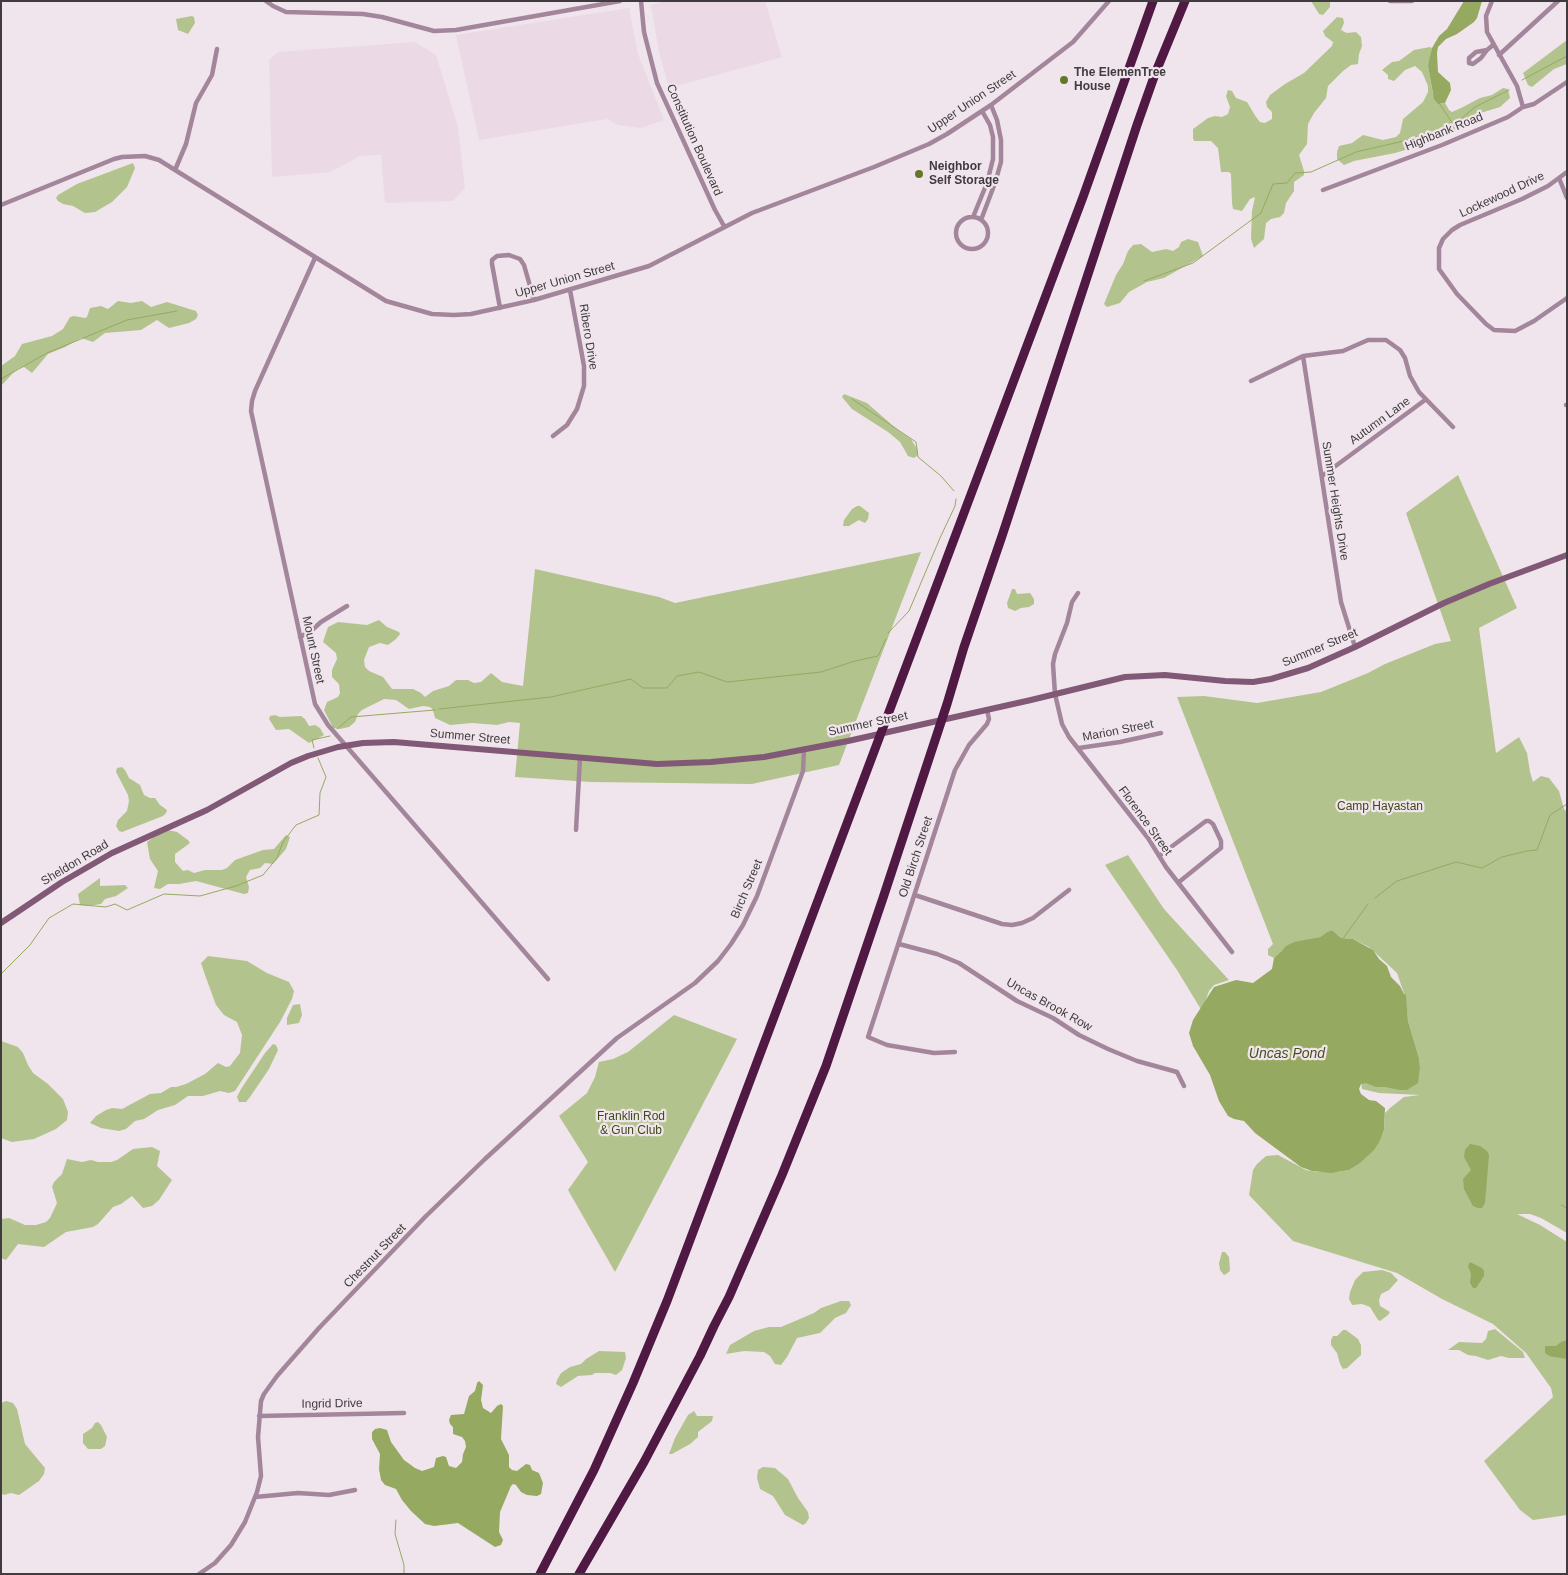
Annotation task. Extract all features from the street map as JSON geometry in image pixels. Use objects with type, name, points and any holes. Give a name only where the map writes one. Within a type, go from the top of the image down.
[{"type":"highway","points":[[540,1574],[594,1470],[633,1384],[667,1301],[1083,197],[1153,1]]},
{"type":"highway","points":[[579,1574],[644,1462],[700,1356],[730,1297],[782,1176],[847,1006],[1137,125],[1155,74],[1185,1]]},
{"type":"main road","name":"Summer Street","points":[[164,829],[207,810],[308,756],[346,745],[410,742],[580,758],[675,764],[756,758],[804,750],[987,710],[1114,679],[1148,676],[1183,676],[1242,682],[1271,679],[1308,668],[1444,603],[1567,555]]},
{"type":"main road","name":"Sheldon Road","points":[[1,923],[82,870],[117,850],[164,829]]},
{"type":"street","points":[[266,1],[286,12],[363,14],[400,21],[421,29],[434,31],[456,30],[620,1]]},
{"type":"street","name":"Constitution Boulevard","points":[[641,1],[644,32],[657,83],[724,226]]},
{"type":"street","name":"Upper Union Street","points":[[1,205],[122,157],[145,156],[159,160],[378,297],[404,307],[432,314],[454,315],[500,308],[570,290],[648,266],[752,213],[922,147],[947,134],[982,111],[1073,42],[1109,1]]},
{"type":"street","points":[[1390,1],[1412,1]]},
{"type":"street","points":[[1492,1],[1486,16],[1488,36],[1519,90],[1523,107]]},
{"type":"street","points":[[1499,55],[1557,2]]},
{"type":"street","points":[[1487,50],[1493,45]]},
{"type":"street","points":[[175,170],[186,144],[196,103],[212,75],[217,49]]},
{"type":"street","name":"Highbank Road","points":[[1323,190],[1508,117],[1523,107],[1534,104],[1567,82]]},
{"type":"street","points":[[981,220],[996,184],[1001,162],[1001,140],[991,104]]},
{"type":"street","points":[[973,217],[987,183],[993,159],[993,136],[990,125],[982,111]]},
{"type":"street","name":"Lockewood Drive","points":[[1567,172],[1522,199],[1452,230],[1443,239],[1439,248],[1439,269],[1458,294],[1494,330],[1515,331],[1534,321],[1567,298]]},
{"type":"street","name":"Lockewood Drive","points":[[1559,178],[1567,198]]},
{"type":"street","points":[[973,217],[981,220],[988,231],[986,241],[978,248],[965,248],[958,242],[956,229],[962,220],[973,217]]},
{"type":"street","points":[[500,308],[492,264],[492,260],[497,256],[509,255],[520,260],[524,265],[534,300]]},
{"type":"street","name":"Mount Street","points":[[315,258],[255,391],[251,411],[315,704],[323,718],[548,979]]},
{"type":"street","name":"Ribero Drive","points":[[553,436],[567,425],[577,409],[584,386],[584,366],[570,290]]},
{"type":"street","points":[[1251,381],[1303,356],[1343,351],[1368,340],[1386,340],[1400,350],[1414,384],[1425,400],[1453,427]]},
{"type":"street","name":"Summer Heights Drive","points":[[1303,356],[1341,602],[1355,647]]},
{"type":"street","name":"Autumn Lane","points":[[1322,476],[1425,400]]},
{"type":"street","name":"Florence Street","points":[[1078,592],[1072,602],[1054,654],[1053,678],[1062,724],[1078,748],[1148,838],[1159,856],[1232,952]]},
{"type":"street","points":[[300,637],[311,632],[321,622],[347,606]]},
{"type":"street","name":"Old Birch Street","points":[[956,1052],[934,1053],[887,1045],[868,1037],[955,770],[969,745],[987,724],[989,719],[987,710]]},
{"type":"street","name":"Marion Street","points":[[1078,748],[1120,742],[1161,733]]},
{"type":"street","name":"Birch Street","points":[[662,1008],[695,983],[711,968],[728,948],[743,925],[757,896],[801,778],[805,761],[804,750]]},
{"type":"street","points":[[576,830],[580,758]]},
{"type":"street","points":[[1159,856],[1209,821],[1213,824],[1221,841],[1221,848],[1179,882]]},
{"type":"street","points":[[915,895],[1002,924],[1012,925],[1033,918],[1069,890]]},
{"type":"street","name":"Uncas Brook Row","points":[[899,944],[937,954],[959,963],[1017,1001],[1053,1018],[1079,1035],[1108,1050],[1137,1061],[1177,1072],[1184,1086]]},
{"type":"street","name":"Chestnut Street","points":[[199,1574],[215,1563],[231,1545],[245,1522],[256,1497],[261,1476],[258,1437],[259,1416],[264,1394],[277,1376],[325,1322],[425,1217],[485,1159],[618,1038],[662,1008]]},
{"type":"street","name":"Ingrid Drive","points":[[259,1416],[404,1413]]},
{"type":"street","points":[[256,1497],[292,1493],[329,1495],[354,1490]]},
{"type":"shaded area","points":[[665,1],[765,1],[782,57],[669,88],[659,52],[651,5]]},
{"type":"shaded area","points":[[629,8],[638,54],[664,120],[641,128],[618,125],[607,119],[479,140],[456,35]]},
{"type":"shaded area","points":[[415,42],[436,55],[458,127],[465,188],[453,201],[385,203],[381,155],[360,156],[330,172],[272,177],[269,60],[278,52]]},
{"type":"green space","points":[[1311,1],[1330,1],[1330,7],[1323,15],[1319,14]]},
{"type":"green space","points":[[192,16],[195,23],[188,34],[178,30],[176,19]]},
{"type":"green space","points":[[1337,17],[1343,18],[1344,23],[1341,30],[1347,33],[1356,32],[1361,37],[1362,46],[1358,64],[1351,65],[1328,86],[1326,98],[1308,124],[1307,144],[1299,155],[1304,175],[1294,182],[1294,191],[1286,203],[1284,213],[1280,217],[1271,219],[1266,223],[1264,239],[1254,248],[1251,239],[1252,211],[1255,197],[1250,199],[1242,211],[1233,209],[1231,174],[1229,172],[1221,172],[1218,148],[1211,141],[1194,141],[1193,129],[1208,118],[1222,117],[1228,114],[1230,107],[1226,96],[1228,90],[1232,91],[1236,98],[1247,102],[1260,122],[1265,123],[1272,119],[1272,112],[1267,107],[1266,102],[1270,95],[1304,73],[1332,46],[1333,42],[1325,36],[1323,31]]},
{"type":"green space","points":[[1567,40],[1567,64],[1554,69],[1532,87],[1528,85],[1523,73]]},
{"type":"green space","points":[[1432,48],[1428,66],[1433,94],[1440,104],[1445,103],[1452,112],[1480,98],[1492,95],[1503,88],[1508,89],[1510,98],[1500,107],[1471,116],[1459,129],[1412,148],[1344,165],[1337,159],[1339,146],[1352,143],[1363,135],[1383,140],[1396,137],[1400,133],[1403,119],[1423,102],[1428,92],[1428,86],[1422,72],[1415,66],[1405,70],[1394,81],[1388,79],[1388,75],[1382,70],[1414,50]]},
{"type":"green space","points":[[133,163],[135,168],[127,187],[112,202],[95,212],[85,213],[73,206],[63,204],[56,198],[77,184]]},
{"type":"green space","points":[[1188,239],[1198,242],[1203,256],[1164,278],[1147,282],[1129,292],[1120,303],[1107,307],[1104,304],[1116,275],[1133,245],[1141,244],[1152,252],[1166,249],[1173,251],[1179,247],[1181,242]]},
{"type":"green space","points":[[118,301],[131,303],[142,301],[151,307],[167,302],[196,311],[198,315],[196,319],[189,323],[169,328],[157,320],[141,330],[105,333],[93,342],[81,338],[48,354],[32,373],[24,367],[19,368],[1,386],[1,366],[15,356],[22,344],[52,336],[63,329],[70,317],[87,317],[90,308],[101,306],[108,309]]},
{"type":"green space","points":[[844,394],[867,403],[911,439],[917,449],[917,456],[914,458],[908,456],[900,442],[852,409],[842,397]]},
{"type":"green space","name":"Camp Hayastan","points":[[1458,475],[1517,608],[1479,628],[1496,753],[1519,737],[1527,753],[1533,782],[1541,776],[1549,778],[1559,791],[1564,809],[1567,812],[1567,1233],[1541,1218],[1530,1214],[1517,1214],[1540,1225],[1567,1242],[1567,1515],[1533,1520],[1520,1510],[1484,1461],[1553,1397],[1551,1388],[1526,1353],[1493,1324],[1442,1299],[1397,1273],[1293,1241],[1249,1195],[1253,1170],[1266,1156],[1278,1155],[1306,1170],[1317,1172],[1349,1170],[1359,1164],[1380,1141],[1384,1130],[1385,1113],[1404,1097],[1420,1095],[1379,1093],[1362,1089],[1361,1081],[1418,1076],[1419,1058],[1408,1021],[1406,999],[1397,973],[1369,947],[1353,939],[1341,938],[1332,930],[1320,937],[1292,943],[1279,958],[1278,955],[1274,958],[1268,955],[1268,949],[1273,944],[1177,697],[1204,696],[1257,703],[1321,692],[1435,644],[1451,641],[1406,513]]},
{"type":"green space","points":[[860,506],[869,513],[868,519],[865,523],[859,520],[849,526],[843,526],[844,520],[852,509]]},
{"type":"green space","points":[[921,552],[839,765],[752,784],[591,782],[515,777],[520,723],[450,725],[435,718],[430,707],[423,706],[409,709],[396,700],[384,699],[362,710],[355,722],[349,727],[340,729],[333,728],[324,710],[327,702],[338,697],[340,693],[339,684],[332,677],[332,670],[337,659],[336,653],[323,642],[328,627],[338,622],[367,625],[379,620],[387,627],[399,632],[400,634],[396,639],[388,645],[380,643],[369,647],[364,660],[365,667],[369,671],[383,677],[392,689],[413,689],[425,697],[433,691],[449,686],[456,680],[468,680],[474,683],[481,682],[491,673],[502,682],[523,686],[535,569],[659,597],[675,603]]},
{"type":"green space","points":[[1012,589],[1015,589],[1017,594],[1030,593],[1034,599],[1034,604],[1015,611],[1008,608],[1007,603]]},
{"type":"green space","points":[[270,716],[280,717],[301,716],[309,726],[315,725],[320,728],[324,735],[309,743],[289,729],[276,730],[269,719]]},
{"type":"green space","points":[[122,767],[129,778],[140,785],[144,795],[155,798],[167,810],[163,816],[122,832],[116,826],[118,820],[127,811],[129,801],[128,795],[116,772],[117,768]]},
{"type":"green space","points":[[162,831],[177,832],[190,843],[175,854],[175,862],[183,871],[188,870],[194,873],[205,870],[222,870],[235,860],[263,850],[274,849],[286,835],[290,837],[286,849],[273,864],[265,863],[260,868],[250,870],[246,877],[249,887],[248,893],[244,894],[196,881],[168,884],[160,889],[154,888],[158,871],[150,859],[147,842]]},
{"type":"green space","points":[[1128,855],[1164,909],[1229,980],[1214,985],[1209,991],[1202,1011],[1177,970],[1105,865]]},
{"type":"green space","points":[[100,878],[100,886],[125,885],[128,888],[116,896],[105,899],[101,904],[80,905],[78,894]]},
{"type":"green space","points":[[208,956],[247,961],[267,973],[289,982],[294,991],[280,1022],[235,1091],[229,1093],[220,1091],[203,1096],[188,1096],[175,1105],[158,1110],[144,1119],[135,1121],[126,1129],[119,1131],[101,1128],[90,1123],[96,1116],[106,1110],[112,1108],[122,1109],[150,1094],[161,1093],[171,1087],[186,1084],[205,1074],[218,1063],[226,1067],[230,1066],[240,1053],[242,1035],[237,1022],[224,1015],[216,1005],[201,963]]},
{"type":"green space","points":[[300,1004],[302,1015],[299,1023],[287,1025],[287,1018],[293,1005]]},
{"type":"green space","name":"Franklin Rod & Gun Club","points":[[674,1015],[737,1039],[615,1272],[568,1190],[588,1162],[559,1116],[587,1093],[595,1077],[599,1062],[613,1059],[628,1052]]},
{"type":"green space","points":[[1,1041],[18,1047],[33,1073],[48,1084],[63,1099],[68,1112],[67,1120],[56,1129],[34,1139],[12,1142],[1,1138]]},
{"type":"green space","points":[[273,1044],[276,1045],[278,1050],[269,1069],[246,1102],[239,1102],[237,1097],[241,1089]]},
{"type":"green space","points":[[152,1147],[160,1151],[157,1166],[172,1180],[159,1200],[152,1206],[143,1208],[132,1196],[113,1207],[93,1227],[66,1232],[44,1247],[18,1244],[6,1260],[1,1258],[1,1219],[9,1218],[25,1225],[36,1225],[46,1222],[57,1203],[52,1187],[62,1174],[67,1159],[82,1162],[91,1160],[111,1162],[133,1149]]},
{"type":"green space","points":[[1222,1252],[1225,1252],[1229,1257],[1230,1271],[1224,1275],[1220,1270],[1219,1263]]},
{"type":"green space","points":[[1382,1270],[1391,1273],[1398,1280],[1389,1290],[1381,1294],[1380,1306],[1390,1312],[1380,1321],[1370,1307],[1362,1304],[1352,1305],[1349,1299],[1355,1280],[1363,1272]]},
{"type":"green space","points":[[841,1301],[849,1301],[851,1305],[846,1313],[835,1318],[820,1333],[797,1338],[781,1365],[775,1364],[770,1356],[764,1352],[744,1351],[726,1354],[730,1345],[754,1331],[769,1327],[781,1327],[814,1313],[821,1308]]},
{"type":"green space","points":[[1495,1329],[1523,1352],[1525,1358],[1501,1356],[1488,1360],[1468,1355],[1459,1350],[1448,1350],[1459,1342],[1482,1343],[1486,1339],[1488,1331]]},
{"type":"green space","points":[[1343,1330],[1346,1330],[1358,1339],[1361,1345],[1361,1355],[1347,1368],[1343,1369],[1337,1353],[1331,1345],[1331,1340],[1333,1336],[1337,1336]]},
{"type":"green space","points":[[599,1351],[625,1352],[626,1358],[622,1370],[616,1375],[595,1373],[578,1376],[561,1387],[556,1384],[561,1373],[570,1367],[581,1364]]},
{"type":"green space","points":[[6,1401],[13,1403],[17,1409],[25,1444],[45,1468],[44,1474],[39,1481],[19,1495],[11,1493],[4,1495],[1,1493],[1,1403]]},
{"type":"green space","points":[[694,1411],[697,1416],[713,1416],[712,1421],[698,1432],[698,1437],[690,1444],[669,1454],[675,1438],[688,1415]]},
{"type":"green space","points":[[98,1422],[107,1437],[105,1446],[101,1449],[88,1449],[83,1443],[83,1434]]},
{"type":"green space","points":[[763,1467],[775,1468],[788,1479],[808,1512],[809,1518],[806,1523],[803,1525],[785,1515],[773,1496],[760,1489],[757,1478],[758,1470]]},
{"type":"water","points":[[1464,1],[1482,1],[1474,22],[1446,39],[1438,47],[1438,72],[1450,83],[1451,90],[1445,103],[1438,104],[1434,99],[1428,66],[1432,48],[1439,36],[1447,29]]},
{"type":"water","name":"Uncas Pond","points":[[1332,930],[1341,938],[1353,939],[1373,950],[1387,966],[1391,977],[1406,995],[1408,1021],[1420,1067],[1418,1083],[1407,1090],[1376,1087],[1366,1083],[1361,1084],[1359,1089],[1361,1094],[1369,1100],[1376,1101],[1385,1108],[1384,1130],[1374,1150],[1359,1164],[1349,1170],[1331,1173],[1312,1171],[1301,1167],[1255,1133],[1244,1121],[1228,1116],[1219,1101],[1210,1075],[1193,1046],[1189,1033],[1193,1020],[1214,987],[1236,980],[1253,983],[1272,969],[1274,958],[1286,946],[1294,942],[1320,937]]},
{"type":"water","points":[[1470,1144],[1480,1146],[1489,1155],[1485,1203],[1482,1208],[1473,1206],[1464,1189],[1463,1179],[1471,1170],[1464,1157],[1465,1150]]},
{"type":"water","points":[[1470,1262],[1484,1271],[1484,1276],[1476,1288],[1473,1288],[1470,1283],[1471,1274],[1468,1266]]},
{"type":"water","points":[[1567,1340],[1567,1359],[1549,1356],[1545,1353],[1545,1346],[1556,1346]]},
{"type":"water","points":[[479,1381],[483,1385],[481,1400],[483,1408],[491,1413],[497,1406],[501,1404],[503,1406],[501,1439],[509,1455],[509,1467],[517,1471],[526,1464],[530,1465],[532,1470],[539,1473],[543,1483],[541,1494],[537,1496],[521,1492],[516,1485],[513,1484],[511,1486],[500,1512],[499,1532],[503,1540],[501,1545],[495,1547],[458,1523],[434,1526],[425,1524],[411,1511],[396,1489],[385,1485],[381,1480],[379,1469],[380,1454],[372,1439],[372,1432],[375,1429],[387,1430],[391,1442],[404,1460],[422,1471],[434,1467],[436,1458],[443,1456],[446,1457],[449,1466],[456,1468],[462,1462],[466,1447],[462,1437],[453,1434],[453,1427],[449,1420],[451,1415],[464,1414],[469,1396],[475,1391]]},
{"type":"waterway","points":[[1522,80],[1567,56]]},
{"type":"waterway","points":[[1144,281],[1193,263],[1261,213],[1273,184],[1287,183],[1295,173],[1311,172],[1356,152],[1438,133],[1454,125],[1475,107],[1509,90]]},
{"type":"waterway","points":[[1439,103],[1453,124]]},
{"type":"waterway","points":[[1,379],[47,353],[127,320],[177,311]]},
{"type":"waterway","points":[[852,399],[916,442],[918,457],[941,476],[954,491]]},
{"type":"waterway","points":[[888,633],[909,611],[955,506],[956,499]]},
{"type":"waterway","points":[[439,709],[551,697],[631,679],[643,688],[667,688],[677,676],[699,672],[727,682],[821,672],[878,656],[886,639]]},
{"type":"waterway","points":[[337,729],[351,717],[435,710]]},
{"type":"waterway","points":[[314,748],[312,740],[330,736]]},
{"type":"waterway","points":[[1,974],[30,945],[49,918],[73,904],[106,907],[115,904],[127,910],[164,894],[200,896],[236,886],[263,875],[277,858],[283,842],[296,825],[319,815],[320,793],[326,777],[318,758]]},
{"type":"waterway","points":[[1375,898],[1397,881],[1456,862],[1482,868],[1502,857],[1537,850],[1550,815],[1567,804]]},
{"type":"waterway","points":[[1342,940],[1368,904]]},
{"type":"waterway","points":[[1561,1205],[1567,1208]]},
{"type":"waterway","points":[[396,1520],[395,1534],[404,1565],[404,1574]]},
{"type":"place","name":"The ElemenTree House","points":[[1064,80]]},
{"type":"place","name":"Neighbor Self Storage","points":[[919,174]]}]
